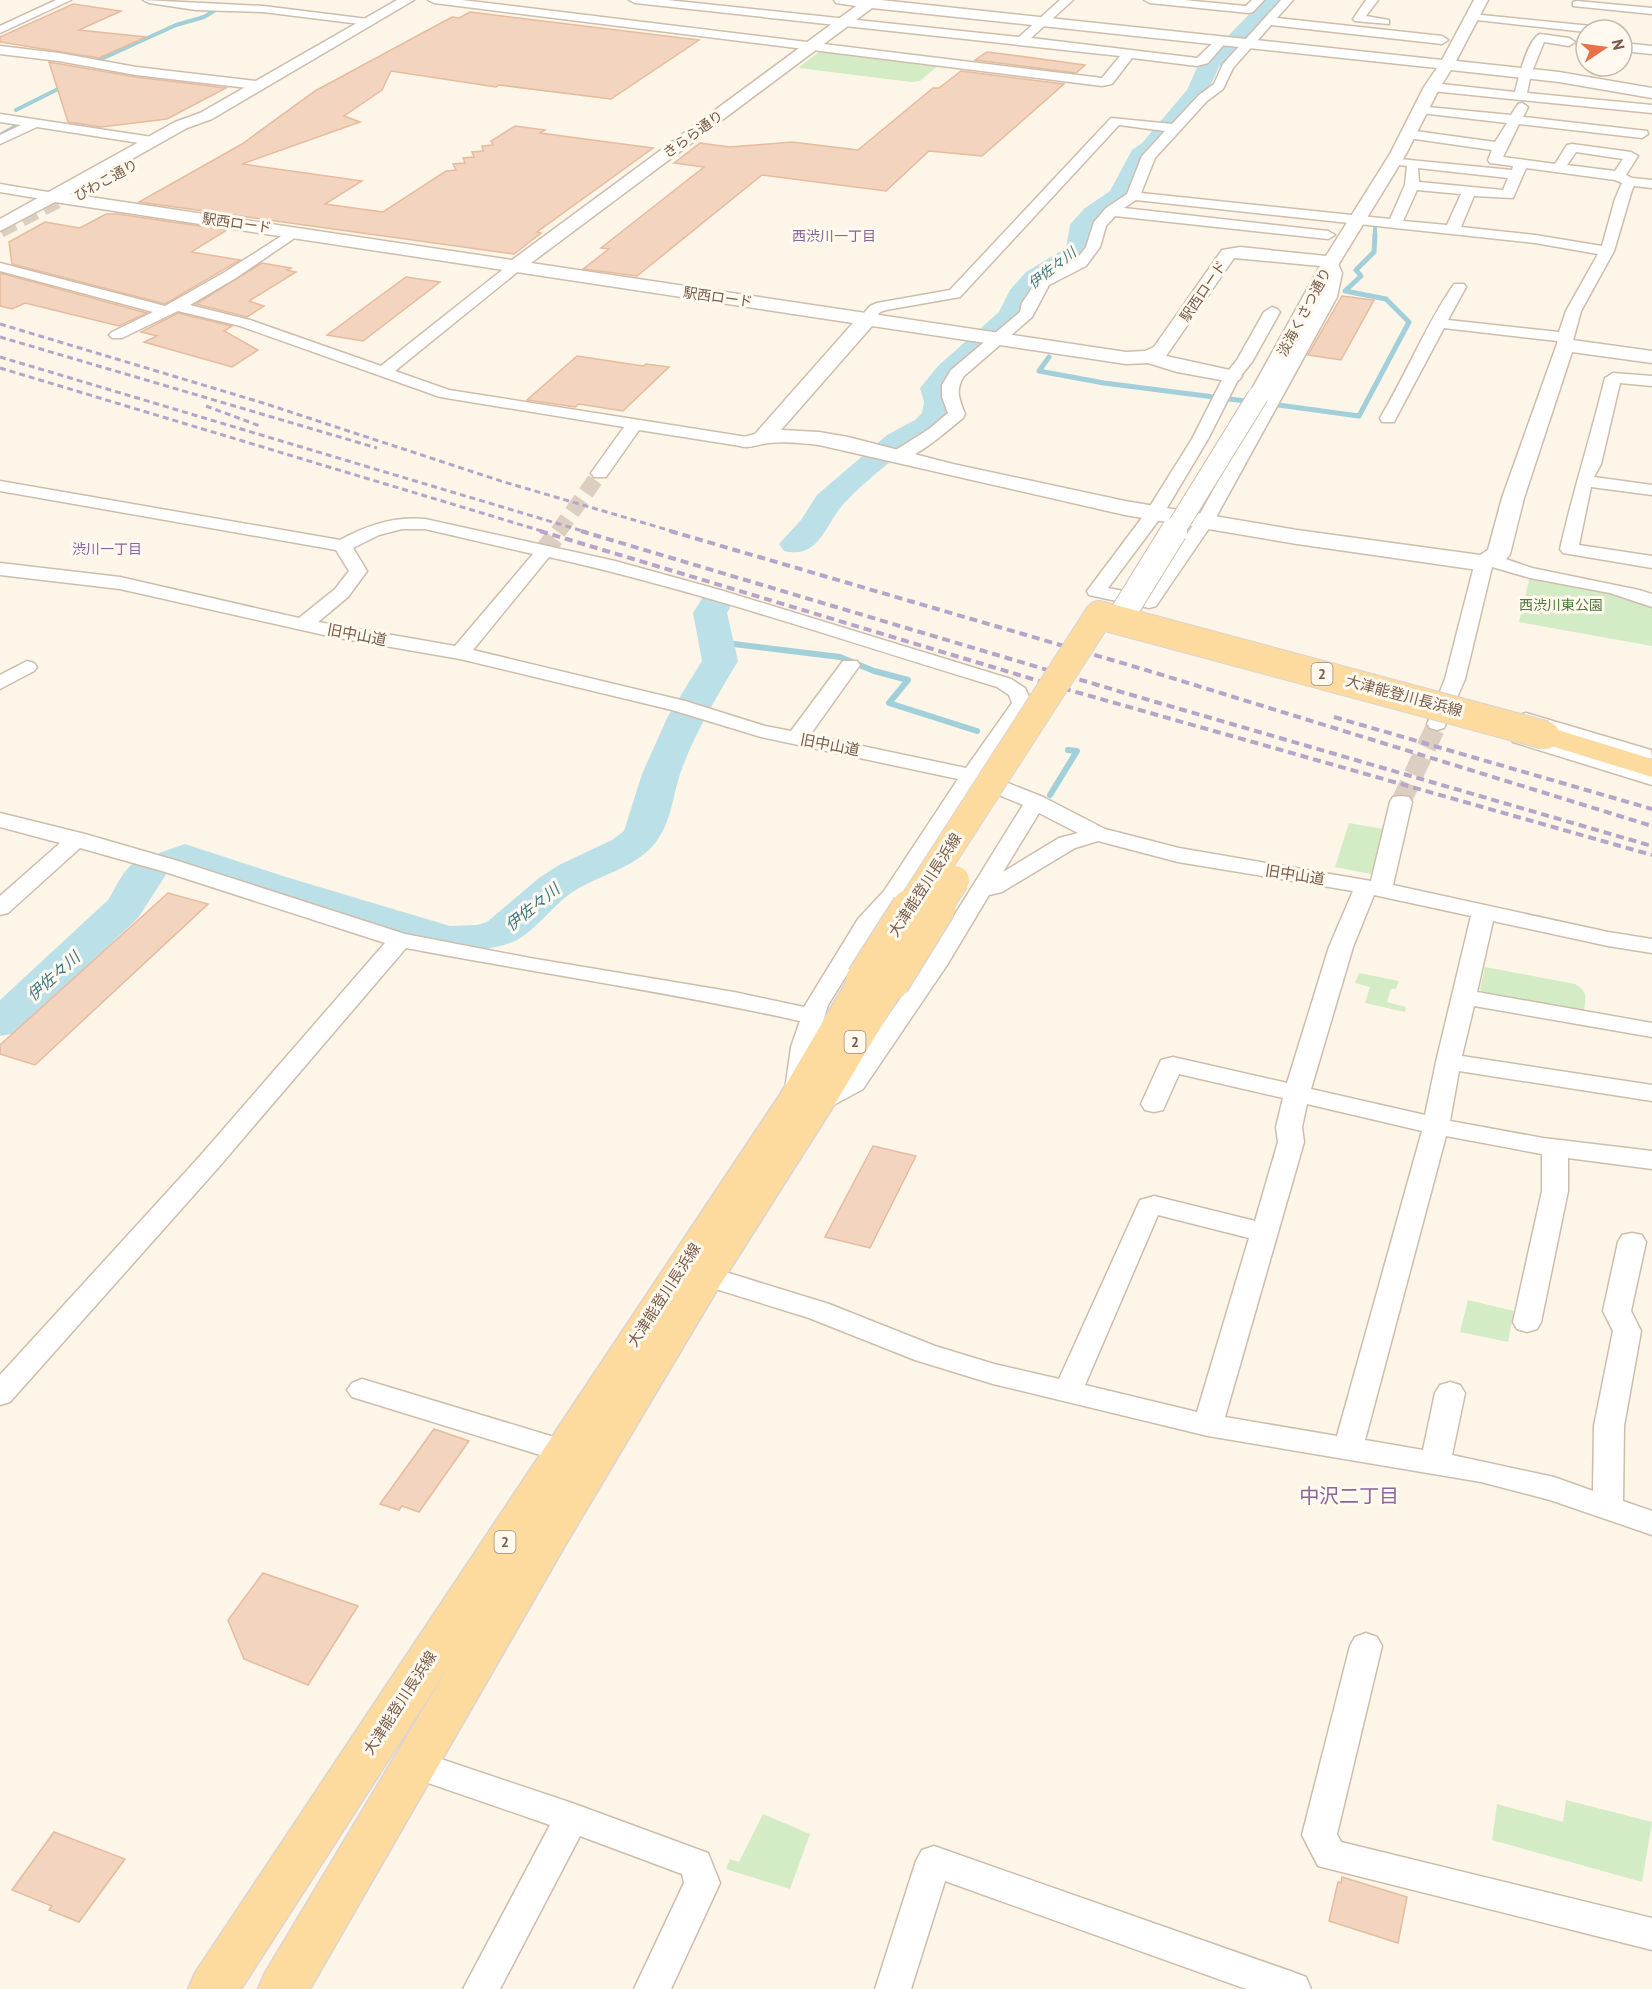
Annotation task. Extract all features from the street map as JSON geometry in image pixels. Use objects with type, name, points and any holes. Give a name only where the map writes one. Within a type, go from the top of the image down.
[{"type":"main road","name":"大津能登川長浜線","points":[[213,1989],[563,1451],[693,1272],[808,1098],[878,981],[1109,618],[1648,761]]},
{"type":"main road","name":"大津能登川長浜線","points":[[283,1989],[552,1530],[693,1272]]},
{"type":"street","points":[[0,30],[65,0]]},
{"type":"street","points":[[150,0],[263,9],[369,22]]},
{"type":"street","points":[[263,9],[282,0]]},
{"type":"street","name":"びわこ通り","points":[[0,226],[181,125],[207,116],[407,0]]},
{"type":"street","points":[[434,0],[470,2],[1102,82],[1107,81],[1129,53]]},
{"type":"street","points":[[635,0],[1197,62],[1204,60],[1215,33],[1230,8]]},
{"type":"street","points":[[841,0],[1046,22],[1215,33],[1249,43],[1558,77],[1652,93]]},
{"type":"street","points":[[1023,41],[1046,22],[1066,0]]},
{"type":"street","points":[[1150,0],[1249,10],[1258,0]]},
{"type":"street","points":[[888,455],[935,433],[957,414],[950,397],[950,385],[957,373],[1027,314],[1030,303],[1043,282],[1071,270],[1085,259],[1093,247],[1099,225],[1111,211],[1133,196],[1145,162],[1168,128],[1219,86],[1227,67],[1287,0]]},
{"type":"street","points":[[1359,19],[1372,0]]},
{"type":"street","name":"淡海くさつ通り","points":[[1109,618],[1244,388],[1324,261],[1359,219],[1394,161],[1432,87],[1439,65],[1439,34],[1465,0]]},
{"type":"street","name":"淡海くさつ通り","points":[[1382,147],[1473,17],[1481,0]]},
{"type":"street","name":"きらら通り","points":[[516,266],[871,2]]},
{"type":"street","points":[[1569,27],[1578,2],[1652,11]]},
{"type":"street","points":[[1277,11],[1359,19],[1439,34]]},
{"type":"street","points":[[1473,17],[1574,27]]},
{"type":"street","points":[[1268,21],[1439,34]]},
{"type":"street","points":[[1519,169],[1495,160],[1524,96],[1525,74],[1540,38],[1574,42]]},
{"type":"street","points":[[1634,48],[1652,50]]},
{"type":"street","points":[[0,50],[59,57],[121,69],[256,86]]},
{"type":"street","points":[[1432,87],[1652,110]]},
{"type":"street","points":[[1196,90],[1212,91]]},
{"type":"street","points":[[1421,109],[1642,134]]},
{"type":"street","points":[[85,186],[207,116]]},
{"type":"street","name":"びわこ通り","points":[[0,235],[57,205],[86,194],[180,139],[196,128],[207,116]]},
{"type":"street","points":[[0,118],[152,141]]},
{"type":"street","points":[[756,439],[875,309],[955,294],[1116,121],[1168,128]]},
{"type":"street","points":[[0,140],[34,124]]},
{"type":"street","points":[[1408,134],[1499,147]]},
{"type":"street","points":[[1442,713],[1455,679],[1487,561],[1499,554],[1514,498],[1565,341],[1581,297],[1607,251],[1630,156],[1572,148],[1559,168]]},
{"type":"street","points":[[1394,161],[1412,164],[1519,169],[1559,168],[1652,184]]},
{"type":"street","points":[[1395,224],[1412,185],[1412,164]]},
{"type":"street","name":"淡海くさつ通り","points":[[1324,261],[1328,235],[1370,167]]},
{"type":"street","points":[[1412,185],[1508,195],[1519,169]]},
{"type":"street","points":[[0,188],[54,197]]},
{"type":"street","points":[[1452,231],[1469,191]]},
{"type":"street","points":[[1133,196],[1535,239],[1607,251]]},
{"type":"street","name":"駅西ロード","points":[[54,197],[1126,358],[1149,357],[1161,351],[1228,254],[1240,252],[1324,261]]},
{"type":"street","points":[[1111,211],[1328,235]]},
{"type":"street","points":[[117,335],[172,309],[260,256],[294,232]]},
{"type":"street","points":[[1272,312],[1244,362],[1244,388],[1200,439],[1155,513],[1096,591],[1149,602],[1205,521],[1329,297],[1335,273],[1324,261]]},
{"type":"street","points":[[382,372],[516,266]]},
{"type":"street","points":[[0,267],[172,309],[245,323],[446,394],[756,439],[790,435],[818,438],[1023,487],[1155,513],[1435,557],[1487,561],[1509,568],[1619,588],[1652,601]]},
{"type":"street","points":[[1388,418],[1411,382],[1437,323],[1459,287]]},
{"type":"street","points":[[1437,323],[1565,341],[1652,357]]},
{"type":"street","points":[[1149,357],[1244,388]]},
{"type":"street","points":[[1652,381],[1613,378],[1592,464],[1584,480],[1569,549],[1652,562]]},
{"type":"street","points":[[600,473],[636,423]]},
{"type":"street","points":[[1584,480],[1652,490]]},
{"type":"street","points":[[0,486],[343,546],[367,532],[387,525],[409,522],[424,524],[618,568],[713,594],[1004,683],[1018,692],[1022,703],[970,775],[893,895],[870,919],[816,1005],[803,1047],[808,1098],[854,1083],[935,965],[1035,802]]},
{"type":"street","points":[[303,624],[333,601],[354,579],[358,570],[343,546]]},
{"type":"street","points":[[460,653],[542,554]]},
{"type":"street","name":"旧中山道","points":[[0,569],[120,583],[303,624],[460,653],[678,705],[760,731],[970,775],[1035,802],[1097,834],[1186,856],[1374,888],[1484,910],[1608,939],[1652,946]]},
{"type":"street","points":[[797,738],[850,665]]},
{"type":"street","points":[[0,682],[27,667]]},
{"type":"street","points":[[1442,713],[1492,709],[1648,761]]},
{"type":"street","points":[[1442,713],[1652,779]]},
{"type":"street","points":[[1208,1425],[1291,1142],[1288,1127],[1341,947],[1374,888],[1401,802]]},
{"type":"street","points":[[0,820],[181,869],[400,940],[530,965],[734,999],[814,1017]]},
{"type":"street","points":[[980,891],[994,887],[1067,843],[1097,834]]},
{"type":"street","points":[[0,908],[77,839]]},
{"type":"street","points":[[1348,1449],[1436,1126],[1448,1062],[1484,910]]},
{"type":"street","points":[[0,1394],[209,1162],[400,940]]},
{"type":"street","points":[[1464,997],[1652,1030]]},
{"type":"street","points":[[1448,1062],[1652,1093]]},
{"type":"street","points":[[1154,1104],[1170,1066],[1173,1065],[1436,1126],[1555,1149],[1652,1160]]},
{"type":"street","points":[[1527,1322],[1555,1191],[1555,1149]]},
{"type":"street","points":[[1068,1391],[1149,1206],[1154,1205],[1264,1232]]},
{"type":"street","points":[[1608,1507],[1609,1426],[1627,1331],[1617,1311],[1632,1242]]},
{"type":"street","points":[[693,1272],[819,1311],[925,1353],[993,1374],[1208,1425],[1481,1471],[1554,1489],[1652,1523]]},
{"type":"street","points":[[362,1390],[563,1451]]},
{"type":"street","points":[[1435,1463],[1450,1393]]},
{"type":"street","points":[[1366,1646],[1319,1835],[1330,1855],[1652,1934]]},
{"type":"street","points":[[414,1764],[572,1818],[696,1864],[702,1883],[652,1989]]},
{"type":"street","points":[[481,1989],[572,1818]]},
{"type":"street","points":[[893,1989],[934,1861],[1293,1989]]},
{"type":"green space","points":[[825,50],[940,64],[920,81],[911,82],[798,68]]},
{"type":"green space","name":"西渋川東公園","points":[[1530,576],[1601,589],[1652,606],[1652,646],[1519,622]]},
{"type":"green space","points":[[1349,823],[1383,829],[1375,871],[1371,874],[1335,867]]},
{"type":"green space","points":[[1485,967],[1575,984],[1585,995],[1584,1010],[1579,1012],[1487,997],[1480,989]]},
{"type":"green space","points":[[1359,973],[1399,981],[1396,989],[1391,989],[1387,1002],[1406,1007],[1405,1012],[1365,1003],[1370,987],[1355,983]]},
{"type":"green space","points":[[1468,1300],[1514,1311],[1508,1342],[1460,1332]]},
{"type":"green space","points":[[1566,1800],[1652,1822],[1642,1882],[1492,1840],[1497,1804],[1563,1822]]},
{"type":"green space","points":[[763,1814],[810,1834],[790,1889],[726,1869],[730,1859],[739,1862]]},
{"type":"building","points":[[73,4],[121,11],[79,30],[146,37],[99,58],[0,42],[0,37]]},
{"type":"building","points":[[470,12],[699,40],[611,99],[499,85],[496,87],[391,71],[382,90],[344,116],[360,122],[242,164],[362,181],[325,204],[383,212],[446,171],[456,170],[453,164],[465,163],[463,158],[474,157],[472,152],[483,151],[482,146],[493,145],[491,141],[515,126],[545,130],[540,133],[653,148],[537,232],[541,233],[514,254],[139,202],[242,144],[315,91],[452,17],[459,18]]},
{"type":"building","points":[[987,52],[1085,65],[1076,73],[975,60]]},
{"type":"building","points":[[49,62],[136,77],[226,88],[167,119],[101,127],[68,122]]},
{"type":"building","points":[[961,71],[1064,84],[982,156],[929,151],[886,191],[762,175],[637,276],[583,269],[609,249],[601,248],[704,167],[674,163],[700,143],[730,147],[792,142],[858,150],[933,88],[939,88]]},
{"type":"building","points":[[106,214],[227,230],[191,252],[240,260],[165,304],[12,264],[9,242],[45,222],[80,228]]},
{"type":"building","points":[[262,263],[291,268],[287,270],[296,272],[249,301],[264,306],[247,317],[196,304]]},
{"type":"building","points":[[0,273],[147,313],[119,326],[25,303],[12,309],[0,306]]},
{"type":"building","points":[[406,277],[440,282],[363,341],[327,335]]},
{"type":"building","points":[[1342,296],[1374,300],[1341,360],[1308,355]]},
{"type":"building","points":[[178,313],[232,326],[224,331],[258,350],[232,367],[144,342],[157,336],[141,332]]},
{"type":"building","points":[[577,356],[643,366],[646,364],[669,367],[623,411],[579,404],[575,407],[527,400]]},
{"type":"building","points":[[168,893],[208,904],[35,1065],[0,1054],[0,1045]]},
{"type":"building","points":[[873,1146],[916,1156],[870,1248],[825,1237]]},
{"type":"building","points":[[434,1429],[469,1441],[419,1512],[402,1506],[399,1510],[380,1504]]},
{"type":"building","points":[[263,1573],[358,1606],[308,1685],[244,1659],[228,1620]]},
{"type":"building","points":[[54,1832],[125,1859],[79,1922],[49,1910],[52,1906],[12,1890]]},
{"type":"building","points":[[1342,1877],[1407,1897],[1398,1943],[1329,1921],[1338,1882],[1341,1883]]},
{"type":"waterway","name":"伊佐々川","points":[[796,544],[814,525],[828,502],[898,441],[926,426],[936,416],[939,402],[935,388],[949,371],[1011,316],[1024,290],[1035,278],[1078,252],[1083,225],[1094,213],[1120,195],[1140,155],[1150,148],[1197,92],[1209,64],[1237,40],[1274,0]]},
{"type":"waterway","points":[[97,61],[176,25],[204,17],[217,9]]},
{"type":"waterway","points":[[16,110],[66,85]]},
{"type":"waterway","points":[[0,120],[18,125],[0,135]]},
{"type":"waterway","points":[[1375,228],[1375,234]]},
{"type":"waterway","points":[[1271,404],[1359,416],[1409,322],[1386,299],[1345,291],[1361,276],[1356,270],[1374,252],[1375,234]]},
{"type":"waterway","points":[[1049,357],[1039,371],[1104,383],[1253,402]]},
{"type":"waterway","name":"伊佐々川","points":[[173,862],[185,856],[272,886],[448,939],[481,938],[502,931],[553,887],[573,874],[626,849],[639,838],[645,828],[661,774],[687,716],[720,661],[710,613],[715,604]]},
{"type":"waterway","points":[[718,642],[840,657],[874,671],[908,680],[889,703],[977,731]]},
{"type":"waterway","points":[[1050,795],[1077,751],[1068,750]]},
{"type":"waterway","name":"伊佐々川","points":[[0,1023],[123,909],[139,880],[148,870]]},
{"type":"tunnel","points":[[0,230],[85,186]]},
{"type":"tunnel","points":[[558,532],[600,473]]},
{"type":"tunnel","points":[[542,554],[559,531]]},
{"type":"tunnel","points":[[1401,802],[1437,724]]},
{"type":"railway","points":[[0,324],[263,403],[504,482],[675,532]]},
{"type":"railway","points":[[0,337],[377,448]]},
{"type":"railway","points":[[0,357],[586,532]]},
{"type":"railway","points":[[0,368],[545,532]]},
{"type":"railway","points":[[206,406],[260,426]]},
{"type":"railway","points":[[540,531],[1069,690],[1652,855]]},
{"type":"railway","points":[[581,531],[1118,691],[1652,846]]},
{"type":"railway","points":[[670,531],[1146,670],[1652,826]]},
{"type":"railway","points":[[1334,717],[1652,809]]},
{"type":"district","name":"西渋川一丁目","points":[[834,236]]},
{"type":"district","name":"渋川一丁目","points":[[107,549]]},
{"type":"district","name":"中沢二丁目","points":[[1349,1496]]}]
